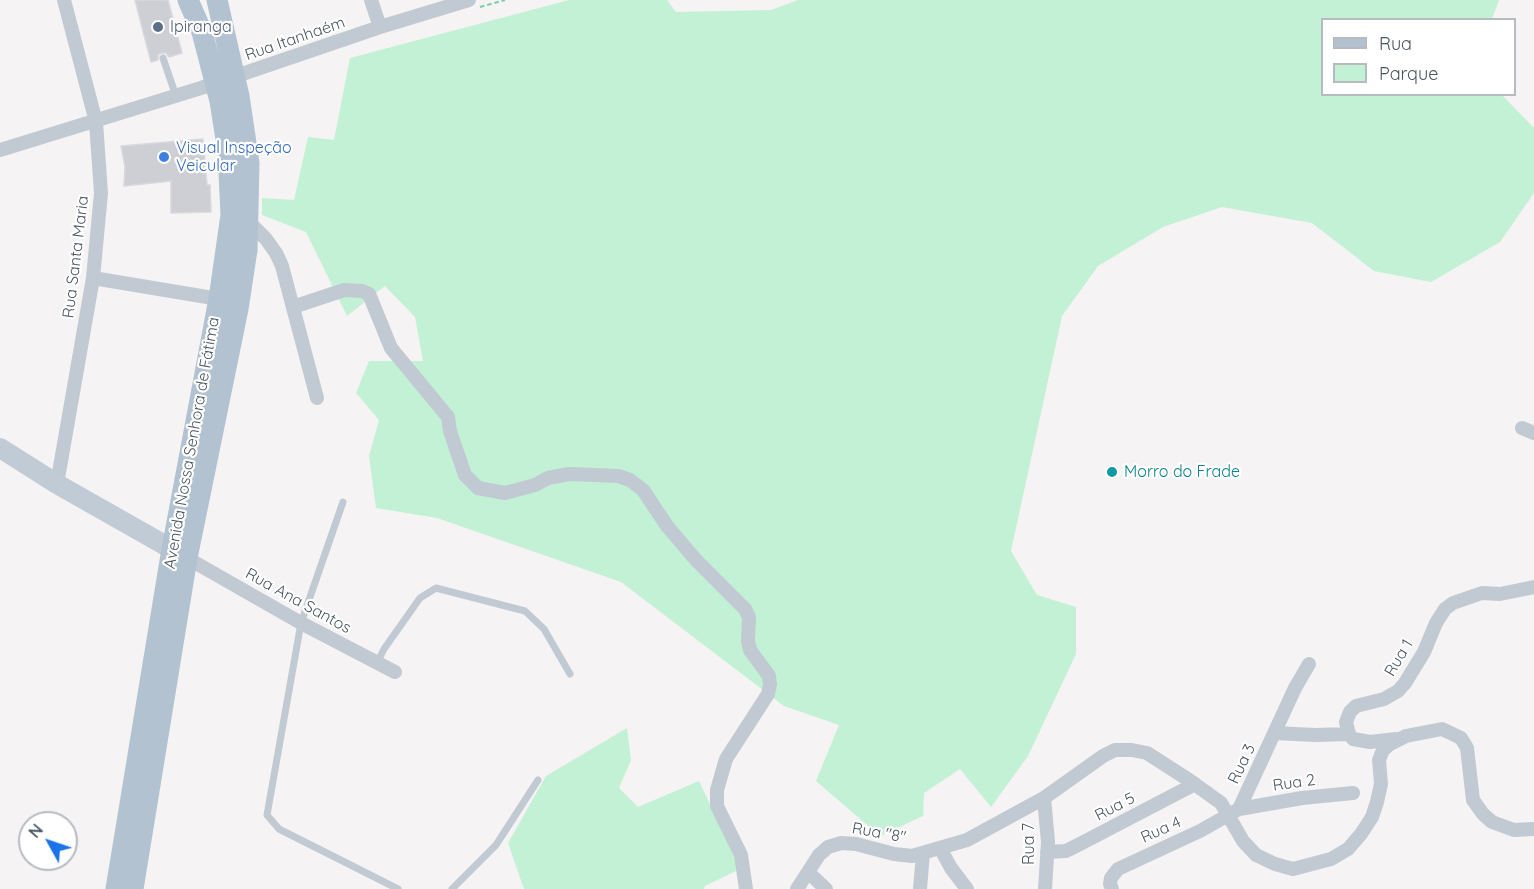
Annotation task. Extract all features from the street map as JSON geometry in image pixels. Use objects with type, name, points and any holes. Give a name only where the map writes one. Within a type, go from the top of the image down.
[{"type":"main road","name":"Avenida Nossa Senhora de Fátima","points":[[116,889],[179,553],[238,309],[247,250],[249,163],[242,114],[188,0]]},
{"type":"main road","points":[[197,0],[202,32]]},
{"type":"main road","name":"Avenida Nossa Senhora de Fátima","points":[[134,889],[179,553],[231,215],[228,152],[220,101],[225,81],[217,0]]},
{"type":"main road","points":[[0,448],[57,484],[179,553]]},
{"type":"street","name":"Rua Santa Maria","points":[[57,484],[93,278],[101,193],[96,122],[64,0]]},
{"type":"street","points":[[371,0],[380,27]]},
{"type":"street","name":"Rua Itanhaém","points":[[0,150],[176,97],[380,27],[469,0]]},
{"type":"street","points":[[248,221],[276,253],[286,279],[317,398]]},
{"type":"street","points":[[93,278],[219,299]]},
{"type":"street","points":[[293,307],[345,290],[362,291],[369,294],[391,348],[448,417],[465,475],[478,488],[505,493],[535,485],[549,478],[569,474],[618,476],[630,480],[643,490],[667,526],[696,560],[745,609],[749,617],[750,650],[769,676],[770,685],[768,694],[726,759],[718,783],[717,806],[741,855],[746,889]]},
{"type":"street","name":"Rua Ana Santos","points":[[179,553],[301,623],[395,672]]},
{"type":"street","name":"Rua 1","points":[[1349,734],[1346,722],[1356,705],[1392,695],[1406,683],[1445,609],[1454,603],[1482,593],[1500,594],[1534,587]]},
{"type":"street","name":"Rua 3","points":[[1233,813],[1275,733],[1295,687],[1309,664]]},
{"type":"street","points":[[1349,734],[1353,739],[1370,742],[1442,729],[1461,738],[1467,748],[1473,800],[1483,814],[1502,827],[1514,830],[1534,829]]},
{"type":"street","name":"Rua 3","points":[[1275,733],[1349,734]]},
{"type":"street","name":"Rua \"8\"","points":[[797,889],[819,855],[828,847],[841,843],[856,844],[894,854],[912,856],[967,840],[1044,798],[1115,750],[1147,753],[1195,784],[1233,813],[1243,841],[1256,855],[1293,869],[1331,859],[1348,849],[1361,834],[1377,802],[1381,784],[1379,760],[1383,750],[1401,738]]},
{"type":"street","name":"Rua 5","points":[[1047,852],[1066,851],[1195,784]]},
{"type":"street","name":"Rua 2","points":[[1233,813],[1302,798],[1353,793]]},
{"type":"street","name":"Rua 7","points":[[1044,798],[1047,852],[1045,889]]},
{"type":"street","name":"Rua 4","points":[[1112,889],[1111,878],[1118,869],[1233,813]]},
{"type":"street","points":[[946,846],[951,868],[967,889]]},
{"type":"street","points":[[920,889],[923,854]]},
{"type":"street","points":[[808,872],[826,889]]},
{"type":"lane","points":[[163,58],[176,97]]},
{"type":"lane","points":[[344,502],[301,623],[267,814],[279,829],[398,889]]},
{"type":"lane","points":[[377,663],[384,649],[420,598],[436,588],[525,611],[544,629],[570,674]]},
{"type":"lane","points":[[452,889],[496,845],[538,780]]},
{"type":"green space","points":[[569,0],[667,0],[676,12],[771,10],[798,0],[1499,0],[1492,18],[1321,18],[1321,96],[1503,96],[1534,128],[1534,193],[1500,242],[1431,282],[1374,271],[1312,223],[1222,207],[1163,227],[1098,266],[1062,316],[1011,551],[1037,595],[1076,607],[1076,654],[1028,756],[991,807],[960,769],[924,793],[923,816],[880,836],[816,781],[839,725],[784,706],[621,582],[437,518],[376,508],[369,456],[379,420],[356,393],[369,361],[423,361],[415,317],[385,286],[347,316],[306,232],[262,215],[262,198],[294,200],[308,137],[334,140],[350,58]]},
{"type":"green space","points":[[627,728],[631,760],[619,788],[638,807],[699,781],[740,869],[705,886],[704,889],[524,889],[508,843],[546,776]]},
{"type":"building","name":"Ipiranga","points":[[135,0],[168,0],[182,53],[169,57],[166,53],[162,53],[158,55],[158,60],[151,62]]},
{"type":"building","name":"Visual Inspeção Veicular","points":[[203,139],[207,185],[210,185],[211,212],[171,213],[171,181],[124,186],[125,167],[121,146]]},
{"type":"place","name":"Ipiranga","points":[[158,27]]},
{"type":"place","name":"Visual Inspeção Veicular","points":[[164,157]]},
{"type":"place","name":"Morro do Frade","points":[[1112,472]]}]
